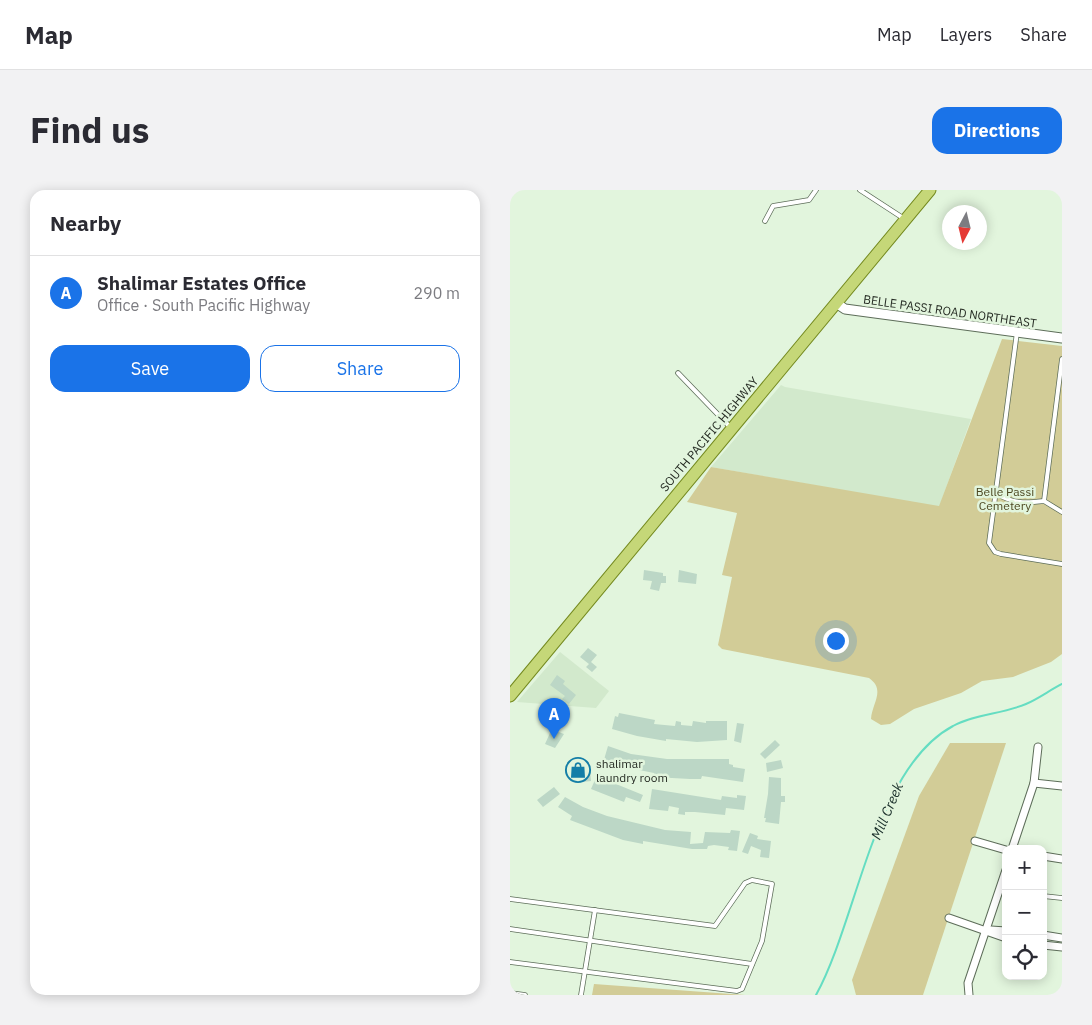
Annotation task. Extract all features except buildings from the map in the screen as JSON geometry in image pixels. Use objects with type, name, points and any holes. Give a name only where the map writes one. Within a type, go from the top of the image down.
[{"type":"main road","name":"SOUTH PACIFIC HIGHWAY","points":[[510,696],[930,190]]},
{"type":"street","name":"BELLE PASSI ROAD NORTHEAST","points":[[836,303],[845,309],[1062,338]]},
{"type":"street","points":[[1013,845],[1034,783],[1038,747]]},
{"type":"street","points":[[1034,783],[1062,786]]},
{"type":"street","points":[[975,841],[1002,849]]},
{"type":"street","points":[[1047,857],[1062,859]]},
{"type":"street","points":[[969,994],[968,983],[986,930],[1003,890]]},
{"type":"street","points":[[949,918],[1002,936]]},
{"type":"street","points":[[986,930],[1002,931]]},
{"type":"street","points":[[1047,936],[1062,938]]},
{"type":"street","points":[[1047,945],[1062,947]]},
{"type":"lane","points":[[764,221],[773,206],[809,200],[816,190]]},
{"type":"lane","points":[[860,190],[905,220]]},
{"type":"lane","points":[[1017,332],[997,494],[989,538],[991,548],[1001,554],[1062,564]]},
{"type":"lane","points":[[1044,501],[1062,360]]},
{"type":"lane","points":[[678,373],[732,429]]},
{"type":"lane","points":[[997,494],[1013,502],[1044,501],[1062,512]]},
{"type":"lane","points":[[510,899],[715,926],[745,883],[752,880],[772,884],[762,941],[742,989],[737,991],[510,962]]},
{"type":"lane","points":[[1047,896],[1062,898]]},
{"type":"lane","points":[[581,995],[595,910]]},
{"type":"lane","points":[[510,929],[752,964]]},
{"type":"lane","points":[[510,993],[525,995]]},
{"type":"shaded area","points":[[781,385],[971,419],[939,507],[711,467]]},
{"type":"shaded area","points":[[560,652],[609,691],[596,708],[517,702]]},
{"type":"green space","name":"Belle Passi Cemetery","points":[[1002,339],[1062,346],[1062,654],[1051,662],[1013,677],[982,681],[961,693],[914,709],[890,724],[881,725],[871,719],[877,697],[877,687],[869,678],[722,649],[718,645],[732,577],[722,575],[737,513],[687,502],[711,467],[939,506]]},
{"type":"green space","points":[[950,743],[1006,743],[923,995],[856,995],[852,980],[919,796]]},
{"type":"green space","points":[[594,984],[745,995],[592,995]]},
{"type":"waterway","name":"Mill Creek","points":[[816,995],[831,963],[886,810],[904,775],[926,746],[961,722],[1026,704],[1062,684]]},
{"type":"place","name":"Shalimar Estates Office","points":[[554,739]]},
{"type":"place","name":"shalimar laundry room","points":[[578,770]]}]
